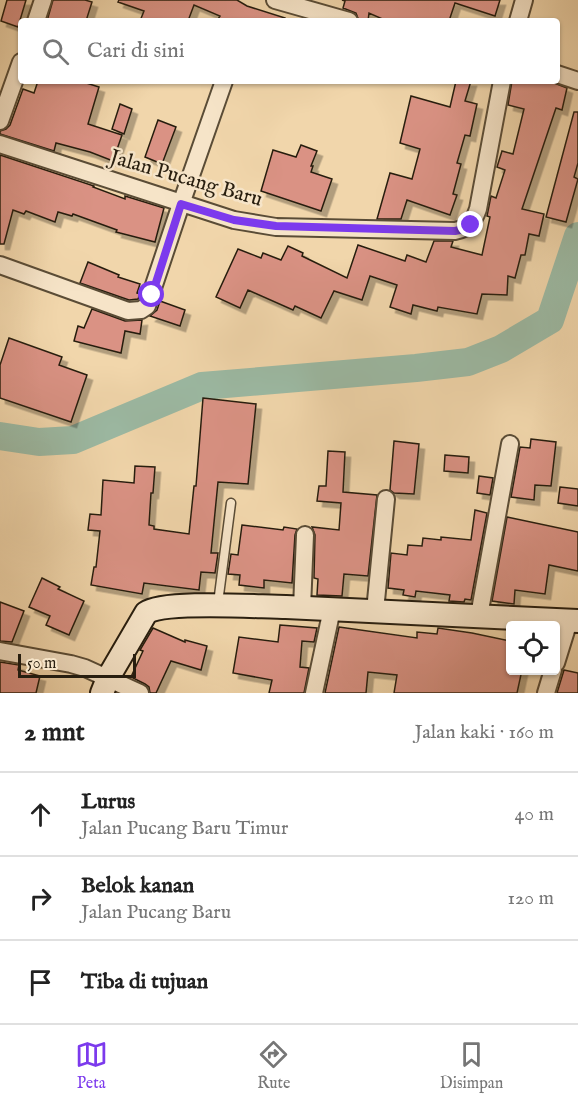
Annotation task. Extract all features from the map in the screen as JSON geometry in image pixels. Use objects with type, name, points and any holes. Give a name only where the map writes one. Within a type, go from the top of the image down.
[{"type":"main road","points":[[105,686],[146,613],[161,608],[218,605],[375,610],[573,621]]},
{"type":"street","points":[[37,18],[43,0]]},
{"type":"street","points":[[275,0],[338,18]]},
{"type":"street","points":[[519,18],[524,0]]},
{"type":"street","points":[[0,121],[18,70]]},
{"type":"street","points":[[560,75],[578,81]]},
{"type":"street","points":[[0,265],[128,311],[141,310],[147,306],[224,84]]},
{"type":"street","name":"Jalan Pucang Baru","points":[[0,144],[234,220],[276,226],[455,231],[471,225],[478,209],[501,84]]},
{"type":"street","points":[[479,616],[510,444]]},
{"type":"street","points":[[375,610],[386,499]]},
{"type":"street","points":[[302,608],[305,535]]},
{"type":"street","points":[[314,693],[332,609]]},
{"type":"street","points":[[560,651],[573,621]]},
{"type":"street","points":[[0,651],[71,664],[105,686],[140,693]]},
{"type":"street","points":[[546,693],[551,675]]},
{"type":"lane","points":[[218,605],[231,502]]},
{"type":"building","points":[[7,0],[26,0],[21,18],[18,18],[18,27],[1,21]]},
{"type":"building","points":[[53,0],[92,2],[87,18],[48,18]]},
{"type":"building","points":[[119,0],[237,0],[247,6],[285,18],[219,18],[220,16],[194,5],[189,18],[141,18],[144,11],[118,2]]},
{"type":"building","points":[[342,0],[500,0],[495,16],[455,3],[450,18],[380,18],[369,13],[368,18],[358,18],[356,13],[343,8],[345,1]]},
{"type":"building","points":[[37,84],[90,84],[99,87],[88,124],[122,135],[113,161],[56,143],[54,151],[0,134],[0,131],[10,125],[23,89],[34,93]]},
{"type":"building","points":[[455,84],[470,84],[465,101],[477,104],[470,136],[465,135],[457,163],[461,164],[453,194],[457,195],[450,215],[407,200],[401,219],[377,219],[390,173],[412,179],[420,149],[400,143],[411,96],[450,107]]},
{"type":"building","points":[[512,84],[557,84],[567,88],[562,110],[556,108],[522,209],[544,214],[539,236],[529,234],[525,255],[521,255],[515,278],[508,276],[507,295],[482,294],[477,314],[438,307],[437,311],[413,305],[411,314],[390,307],[397,285],[370,276],[362,300],[334,291],[321,318],[295,306],[293,310],[248,290],[240,308],[216,297],[238,249],[261,258],[263,253],[281,260],[288,246],[303,253],[302,256],[347,278],[358,245],[405,261],[407,255],[426,262],[434,241],[453,241],[451,247],[482,255],[490,217],[487,216],[491,196],[496,198],[505,170],[497,167],[502,151],[513,154],[524,109],[508,105]]},
{"type":"building","points":[[120,104],[132,109],[124,134],[112,129]]},
{"type":"building","points":[[574,112],[578,112],[578,163],[574,177],[578,179],[566,222],[546,217]]},
{"type":"building","points":[[158,120],[176,127],[162,164],[145,157]]},
{"type":"building","points":[[301,145],[317,151],[311,172],[332,179],[321,211],[261,191],[273,150],[296,157]]},
{"type":"building","points":[[0,155],[94,186],[125,199],[125,196],[164,208],[155,242],[116,232],[117,230],[73,214],[72,216],[58,212],[55,222],[26,211],[24,214],[13,210],[4,244],[0,244]]},
{"type":"building","points":[[88,262],[119,275],[118,277],[140,284],[138,299],[129,300],[80,283]]},
{"type":"building","points":[[160,301],[185,310],[180,326],[150,316],[157,310]]},
{"type":"building","points":[[92,309],[125,321],[142,320],[140,334],[125,331],[121,353],[74,341],[78,326],[84,328]]},
{"type":"building","points":[[9,338],[62,357],[59,365],[87,375],[71,422],[0,398],[0,365]]},
{"type":"building","points":[[203,398],[256,404],[248,484],[218,482],[211,553],[218,553],[215,573],[201,572],[199,590],[144,583],[142,594],[91,585],[94,567],[96,567],[100,531],[88,530],[90,514],[101,515],[103,480],[134,483],[135,466],[155,467],[149,525],[154,526],[154,529],[189,534],[194,486],[196,486]]},
{"type":"building","points":[[531,439],[556,442],[551,486],[535,485],[534,500],[511,497],[520,447],[530,448]]},
{"type":"building","points":[[394,441],[419,444],[414,494],[394,493],[390,490]]},
{"type":"building","points":[[328,451],[345,452],[343,492],[377,495],[368,576],[344,574],[342,596],[317,595],[318,579],[314,578],[315,535],[312,527],[339,530],[341,503],[317,501],[319,486],[326,486]]},
{"type":"building","points":[[445,455],[469,457],[468,473],[444,471]]},
{"type":"building","points":[[479,476],[493,478],[490,495],[477,493]]},
{"type":"building","points":[[560,487],[578,489],[578,506],[558,503]]},
{"type":"building","points":[[475,510],[487,513],[471,600],[449,601],[450,595],[416,591],[415,597],[403,595],[404,590],[388,588],[391,553],[407,555],[408,545],[422,546],[423,538],[471,540]]},
{"type":"building","points":[[507,517],[578,532],[578,571],[549,565],[545,594],[515,590],[514,604],[492,601]]},
{"type":"building","points":[[242,525],[283,530],[284,527],[297,529],[292,583],[264,580],[264,588],[239,585],[240,575],[228,574],[231,554],[238,555]]},
{"type":"building","points":[[42,578],[60,587],[58,589],[84,601],[69,635],[46,625],[50,616],[29,607]]},
{"type":"building","points":[[0,602],[24,611],[12,642],[0,641]]},
{"type":"building","points":[[280,625],[317,628],[314,642],[302,641],[300,667],[309,668],[304,693],[269,693],[272,680],[233,673],[239,637],[278,642]]},
{"type":"building","points":[[339,627],[417,638],[417,632],[437,634],[438,628],[506,640],[506,675],[521,675],[517,693],[394,693],[397,675],[368,672],[366,693],[325,693]]},
{"type":"building","points":[[153,628],[185,642],[185,640],[207,646],[201,670],[171,661],[156,693],[150,693],[149,687],[131,677],[143,651],[140,650]]},
{"type":"building","points":[[0,662],[19,665],[18,670],[40,676],[36,693],[0,693]]},
{"type":"building","points":[[564,670],[578,673],[578,693],[557,693]]},
{"type":"waterway","points":[[0,436],[39,442],[73,440],[202,386],[468,362],[501,349],[550,320],[578,236]]},
{"type":"route","points":[[152,295],[181,204],[251,224],[276,226],[455,231],[471,225]]}]
